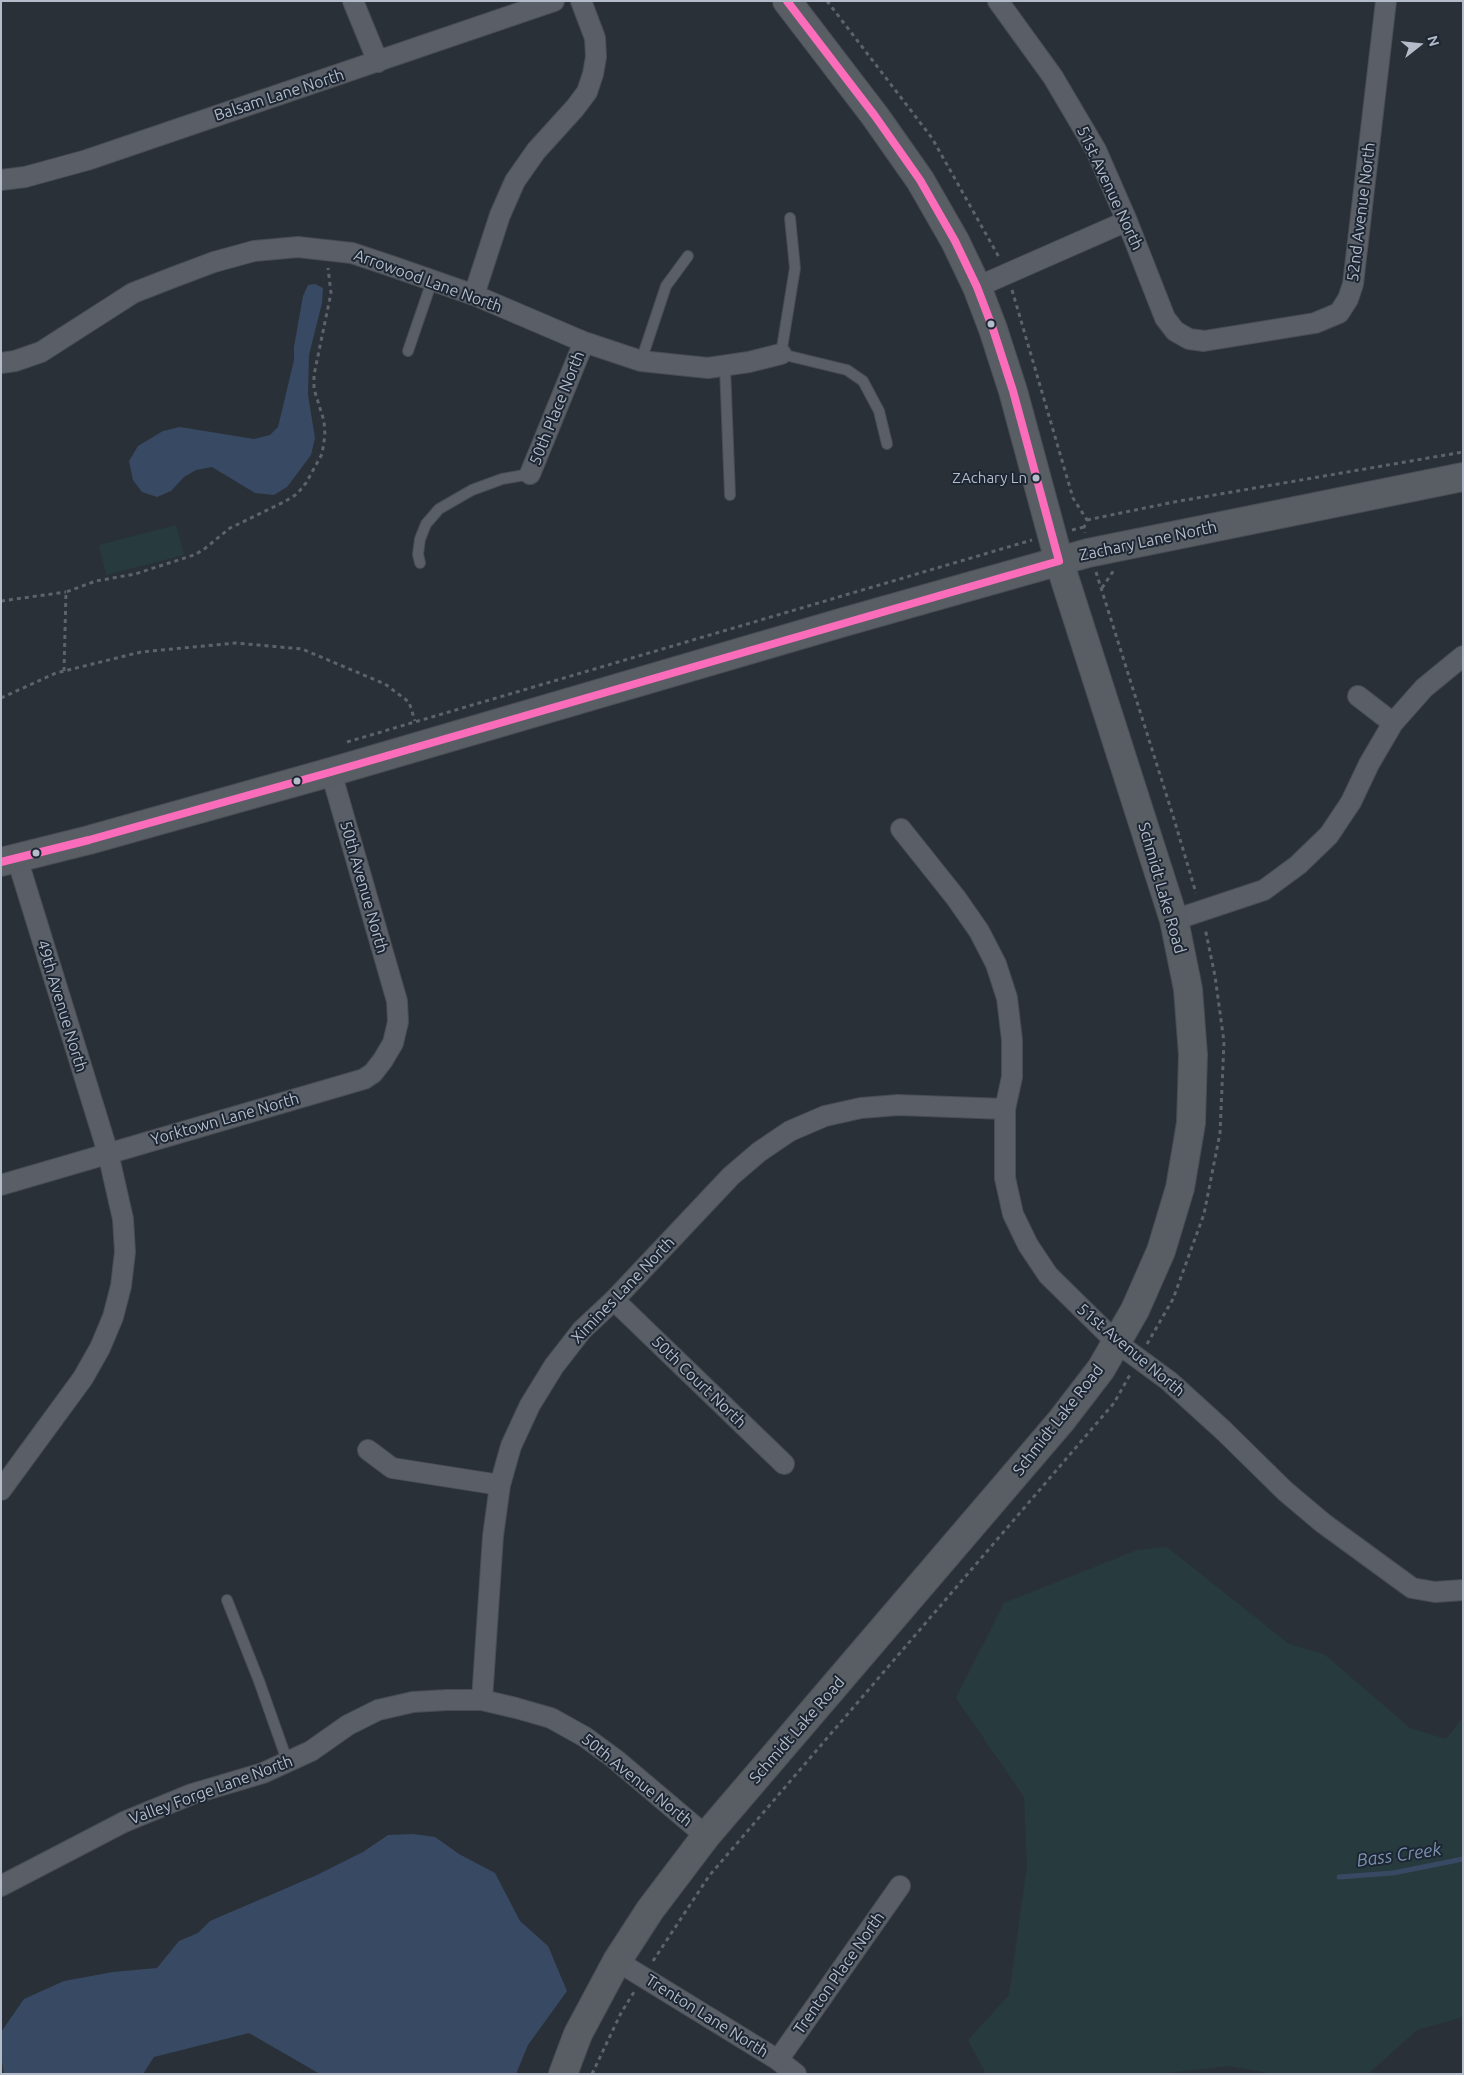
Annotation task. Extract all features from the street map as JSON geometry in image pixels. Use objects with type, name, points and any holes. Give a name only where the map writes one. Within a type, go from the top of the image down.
[{"type":"street","points":[[352,1],[378,62]]},
{"type":"street","name":"Balsam Lane North","points":[[1,180],[24,177],[87,160],[554,1]]},
{"type":"street","points":[[474,295],[500,215],[515,181],[536,151],[587,92],[596,57],[595,38],[581,1]]},
{"type":"street","name":"Schmidt Lake Road","points":[[563,2074],[578,2034],[618,1961],[650,1910],[706,1836],[1062,1421],[1101,1369],[1135,1310],[1161,1251],[1180,1188],[1191,1123],[1194,1055],[1188,990],[1174,920],[1059,561],[1013,391],[977,287],[955,241],[920,180],[875,116],[787,1]]},
{"type":"street","name":"51st Avenue North","points":[[998,1],[1052,77],[1096,150],[1128,221],[1165,318],[1175,330],[1189,339],[1204,341]]},
{"type":"street","name":"52nd Avenue North","points":[[1204,341],[1315,323],[1339,313],[1348,299],[1353,284],[1386,1]]},
{"type":"street","points":[[977,287],[1128,221]]},
{"type":"street","name":"Arrowood Lane North","points":[[1,363],[15,361],[41,352],[133,293],[214,262],[254,251],[298,247],[352,253],[474,295],[584,342],[641,361],[708,368],[725,367],[781,354]]},
{"type":"street","name":"50th Place North","points":[[530,474],[584,342]]},
{"type":"street","name":"Zachary Lane North","points":[[9,860],[331,772],[1059,561],[1170,535],[1463,477]]},
{"type":"street","points":[[1174,920],[1264,890],[1298,865],[1329,835],[1351,802],[1369,764],[1393,723],[1424,688],[1463,656]]},
{"type":"street","points":[[1358,696],[1393,723]]},
{"type":"street","name":"50th Avenue North","points":[[331,772],[396,1002]]},
{"type":"street","name":"51st Avenue North","points":[[901,829],[956,898],[979,931],[996,964],[1007,998],[1012,1040],[1012,1076],[1005,1109],[1005,1178],[1013,1214],[1028,1245],[1048,1275],[1116,1342],[1169,1382],[1224,1431],[1285,1491],[1323,1523],[1412,1588],[1434,1592],[1463,1590]]},
{"type":"street","name":"49th Avenue North","points":[[1,1490],[83,1378],[100,1348],[113,1317],[121,1286],[125,1252],[123,1219],[108,1153],[9,860]]},
{"type":"street","name":"Yorktown Lane North","points":[[1,1185],[364,1079],[373,1073],[393,1043],[398,1022],[396,1002]]},
{"type":"street","name":"Ximines Lane North","points":[[482,1700],[493,1536],[500,1486],[511,1446],[530,1405],[554,1366],[582,1330],[614,1300],[731,1176],[759,1152],[790,1131],[825,1116],[860,1108],[898,1105],[1005,1109]]},
{"type":"street","name":"50th Court North","points":[[614,1300],[784,1464]]},
{"type":"street","points":[[368,1450],[392,1468],[500,1486]]},
{"type":"street","name":"50th Avenue North","points":[[482,1700],[551,1718],[585,1736],[616,1759],[706,1836]]},
{"type":"street","name":"Valley Forge Lane North","points":[[1,1886],[149,1811],[192,1794],[263,1773],[288,1763],[325,1742],[348,1725],[378,1710],[413,1702],[482,1700]]},
{"type":"street","name":"Trenton Place North","points":[[778,2060],[900,1886]]},
{"type":"street","name":"Trenton Lane North","points":[[618,1961],[778,2060],[796,2074]]},
{"type":"lane","points":[[790,218],[795,268],[781,354],[847,370],[863,381],[878,412],[887,444]]},
{"type":"lane","points":[[641,361],[666,286],[688,256]]},
{"type":"lane","points":[[408,351],[432,281]]},
{"type":"lane","points":[[725,367],[730,495]]},
{"type":"lane","points":[[420,563],[418,554],[420,539],[426,524],[439,509],[472,490],[502,479],[530,474]]},
{"type":"lane","points":[[227,1600],[260,1681],[288,1763]]},
{"type":"path","points":[[1,601],[66,592],[96,581],[135,574],[194,554],[203,550],[230,528],[297,494],[322,454],[326,435],[324,421],[314,388],[314,375],[331,293],[328,269],[331,250]]},
{"type":"path","points":[[1087,520],[1174,502],[1463,452]]},
{"type":"path","points":[[64,671],[66,592]]},
{"type":"path","points":[[1,698],[56,672],[141,652],[236,643],[302,649],[385,684],[409,702],[415,721]]},
{"type":"green space","points":[[176,525],[184,555],[106,575],[99,545]]},
{"type":"green space","points":[[1167,1547],[1289,1644],[1324,1654],[1410,1728],[1446,1739],[1463,1717],[1463,2017],[1417,2030],[1368,2074],[1274,2074],[1229,2066],[1158,2074],[986,2074],[968,2040],[1009,1995],[1027,1866],[1024,1797],[956,1698],[1004,1603],[1137,1550]]},
{"type":"water","points":[[315,284],[323,288],[322,303],[309,355],[308,395],[315,438],[311,455],[287,487],[274,495],[255,493],[212,467],[196,470],[184,477],[171,491],[157,497],[142,492],[133,480],[129,461],[138,446],[163,431],[180,427],[254,439],[270,435],[278,427],[294,360],[294,347],[303,296],[308,285]]},
{"type":"water","points":[[413,1834],[435,1837],[459,1854],[495,1873],[520,1921],[548,1946],[567,1991],[528,2045],[516,2074],[320,2074],[249,2033],[154,2057],[143,2074],[4,2074],[1,2056],[1,2032],[24,1999],[64,1981],[113,1972],[157,1968],[179,1941],[198,1933],[210,1921],[317,1875],[363,1852],[388,1835]]},
{"type":"waterway","name":"Bass Creek","points":[[1339,1877],[1393,1873],[1463,1859]]},
{"type":"transit line","points":[[787,1],[875,116],[920,180],[955,241],[977,287],[993,329],[1013,391],[1059,561]]},
{"type":"transit line","points":[[1,862],[89,840],[331,772],[1059,561]]},
{"type":"place","name":"ZAchary Ln","points":[[1036,478]]}]
